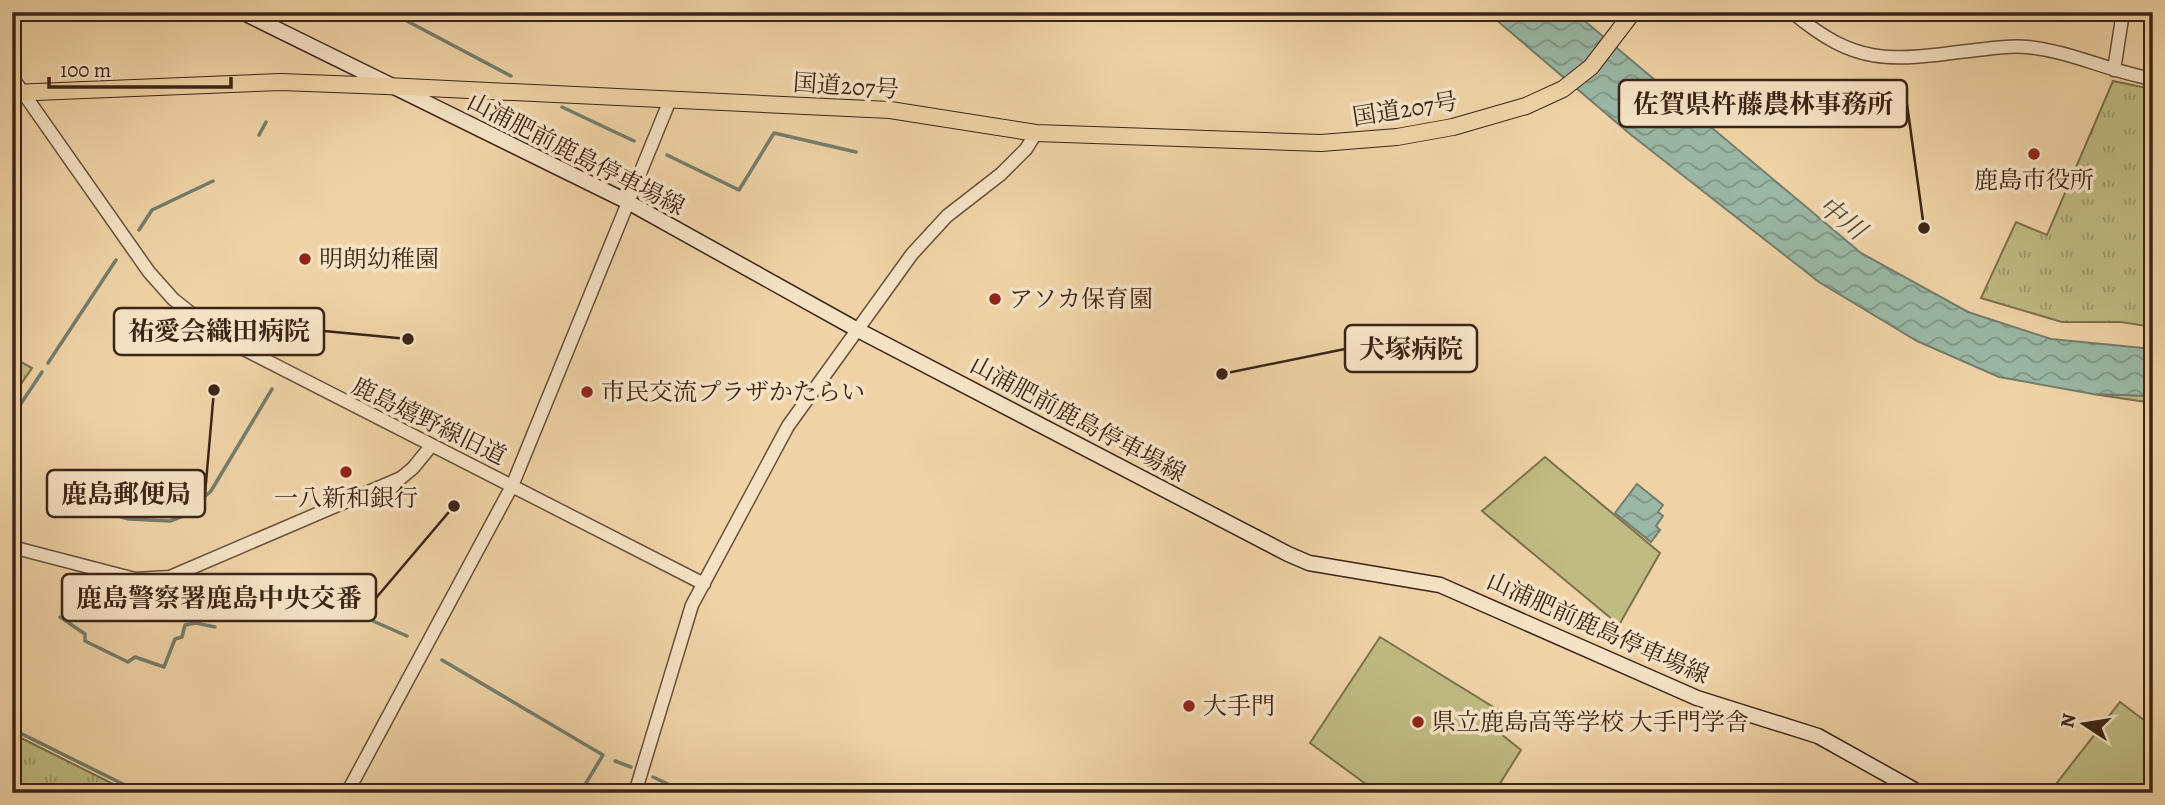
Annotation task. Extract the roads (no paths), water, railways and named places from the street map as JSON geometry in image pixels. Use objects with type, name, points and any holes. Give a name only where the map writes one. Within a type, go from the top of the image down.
[{"type":"highway","name":"国道207号","points":[[18,93],[281,82],[386,86],[890,110],[1036,133],[1321,143],[1397,137],[1453,127],[1502,113],[1563,89],[1591,67],[1633,12]]},
{"type":"main road","name":"山浦肥前鹿島停車場線","points":[[242,12],[386,86],[628,202],[856,329],[1288,554],[1308,563],[1449,589],[1686,694],[1818,736],[1920,793]]},
{"type":"street","points":[[1792,12],[1822,37],[1848,50],[1878,57],[1917,58],[2029,47],[2153,79]]},
{"type":"street","points":[[2114,70],[2123,12]]},
{"type":"street","name":"鹿島嬉野線旧道","points":[[12,77],[18,93],[125,239],[173,299],[234,344],[704,584]]},
{"type":"street","points":[[347,793],[512,486],[670,100]]},
{"type":"street","points":[[635,793],[692,605],[788,425],[912,254],[947,216],[1001,174],[1026,149],[1036,133]]},
{"type":"street","points":[[12,547],[135,579],[170,577],[401,478],[414,468],[431,446]]},
{"type":"water","points":[[1487,12],[1574,12],[1861,253],[1968,312],[2051,339],[2153,349],[2153,396],[2093,394],[1999,377],[1917,341],[1819,282],[1630,134]]},
{"type":"water","points":[[1637,484],[1663,505],[1658,512],[1663,516],[1656,526],[1660,530],[1651,542],[1615,513]]},
{"type":"waterway","points":[[331,16],[333,12]]},
{"type":"waterway","points":[[390,12],[511,76]]},
{"type":"waterway","points":[[562,107],[634,141]]},
{"type":"waterway","points":[[259,135],[266,122]]},
{"type":"waterway","points":[[667,155],[739,190],[774,133],[856,152]]},
{"type":"waterway","points":[[139,230],[152,210],[213,181]]},
{"type":"waterway","points":[[48,363],[116,260]]},
{"type":"waterway","points":[[12,417],[42,372]]},
{"type":"waterway","points":[[82,490],[110,514],[129,519],[170,521],[183,516],[211,491],[272,389]]},
{"type":"waterway","points":[[246,612],[266,589],[285,578],[298,588],[407,636]]},
{"type":"waterway","points":[[60,617],[85,634],[85,641],[128,662],[135,657],[164,667],[175,639],[182,637],[185,625],[196,623],[215,627]]},
{"type":"waterway","points":[[442,660],[603,755],[580,793]]},
{"type":"waterway","points":[[12,729],[141,793]]},
{"type":"waterway","points":[[615,761],[631,767]]},
{"type":"waterway","points":[[653,777],[687,793]]},
{"type":"place","name":"鹿島市役所","points":[[2034,154]]},
{"type":"place","name":"佐賀県杵藤農林事務所","points":[[1924,228]]},
{"type":"place","name":"明朗幼稚園","points":[[305,259]]},
{"type":"place","name":"アソカ保育園","points":[[995,299]]},
{"type":"place","name":"祐愛会織田病院","points":[[408,339]]},
{"type":"place","name":"犬塚病院","points":[[1222,374]]},
{"type":"place","name":"鹿島郵便局","points":[[214,390]]},
{"type":"place","name":"市民交流プラザかたらい","points":[[587,392]]},
{"type":"place","name":"一八新和銀行","points":[[346,472]]},
{"type":"place","name":"鹿島警察署鹿島中央交番","points":[[454,506]]},
{"type":"place","name":"大手門","points":[[1189,706]]},
{"type":"place","name":"県立鹿島高等学校 大手門学舎","points":[[1418,722]]},
{"type":"water label","name":"中川","points":[[1842,218]]}]
